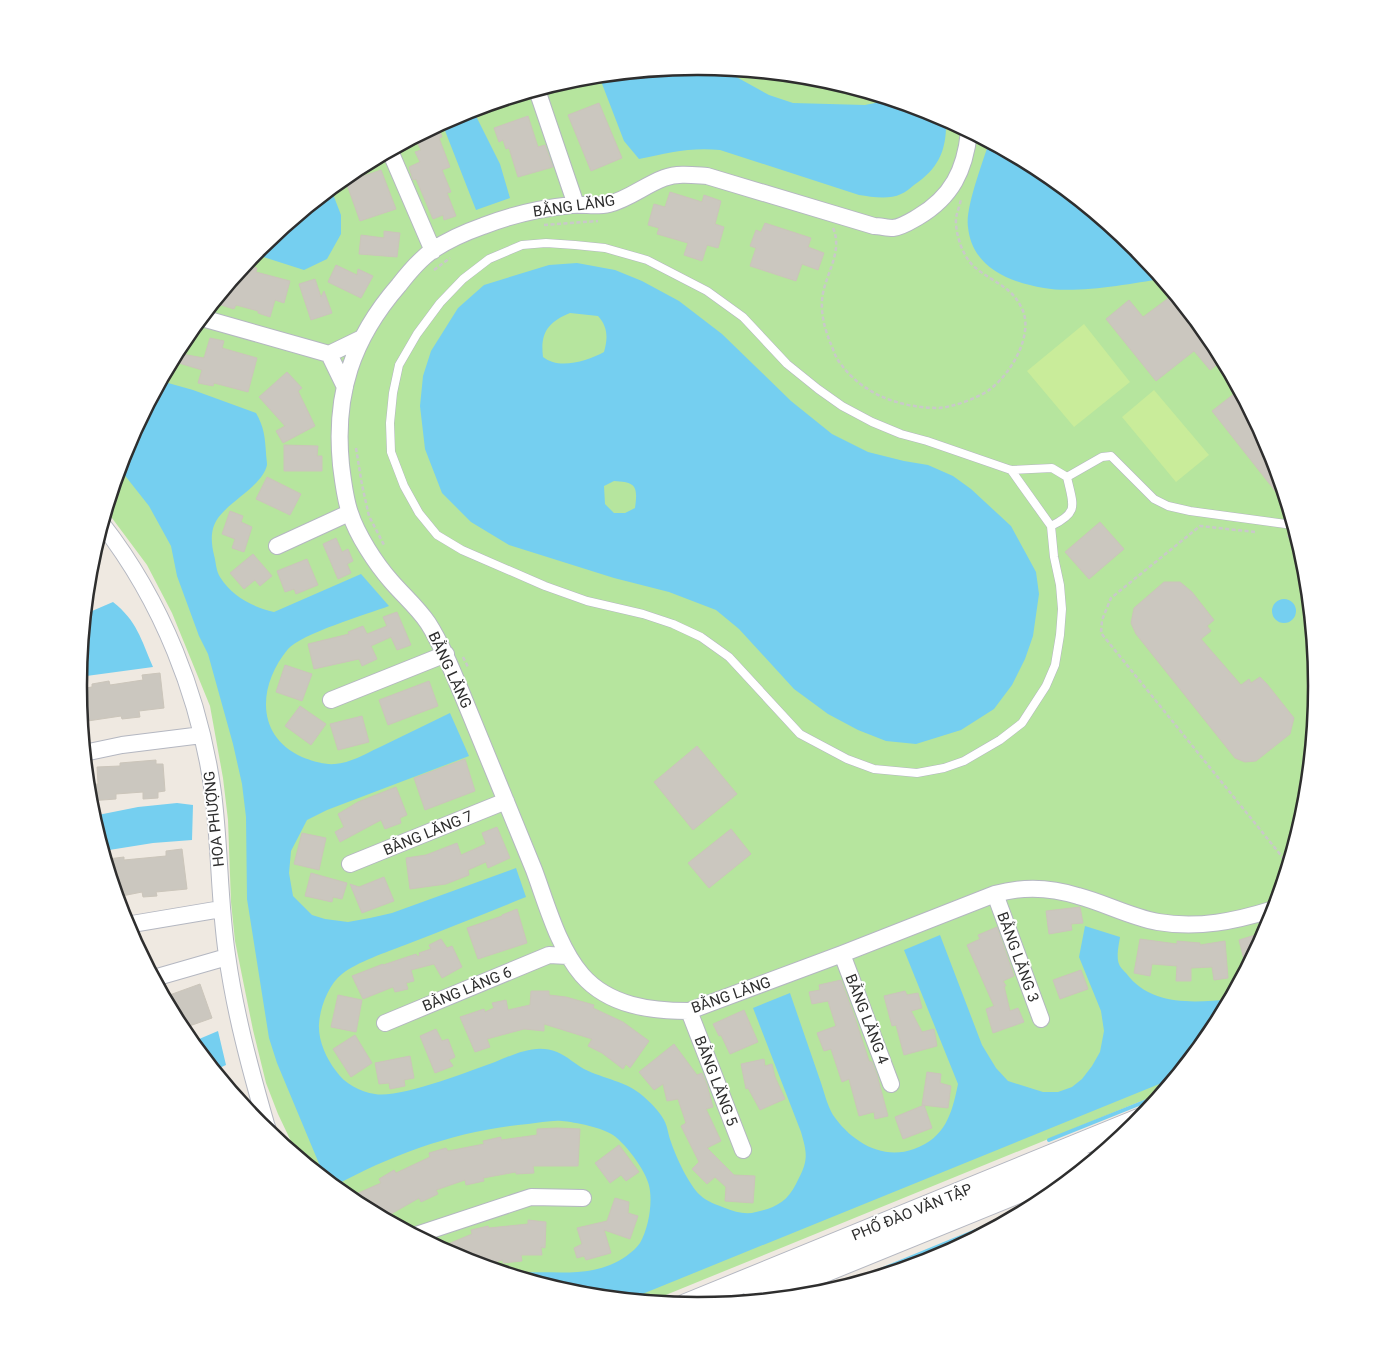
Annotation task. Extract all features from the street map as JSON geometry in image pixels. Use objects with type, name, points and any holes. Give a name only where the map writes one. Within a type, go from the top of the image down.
[{"type":"main road","name":"PHỐ ĐÀO VĂN TẬP","points":[[706,1297],[1118,1128]]},
{"type":"main road","name":"PHỐ ĐÀO VĂN TẬP","points":[[771,1293],[1068,1172]]},
{"type":"street","points":[[539,96],[576,204]]},
{"type":"street","name":"BẰNG LĂNG","points":[[968,138],[963,164],[956,181],[943,198],[908,223],[895,228],[874,226],[706,176],[683,174],[665,178],[610,203],[592,206],[576,204],[521,213],[484,225],[455,238],[433,251],[411,270],[374,316],[360,339],[348,370],[338,437],[342,474],[350,513],[363,540],[388,577],[453,653],[506,801],[568,956],[583,976],[600,991],[630,1005],[662,1011],[689,1011],[995,894],[1014,889],[1048,889],[1078,895],[1119,911],[1158,922],[1192,924],[1239,920],[1265,912]]},
{"type":"street","points":[[392,157],[433,251]]},
{"type":"street","points":[[209,320],[329,354],[360,339]]},
{"type":"street","points":[[329,354],[345,386]]},
{"type":"street","points":[[277,546],[350,513]]},
{"type":"street","name":"HOA PHƯỢNG","points":[[106,531],[124,553],[178,656],[202,735],[213,792],[221,909],[227,956],[244,1043],[263,1116]]},
{"type":"street","points":[[331,700],[453,653]]},
{"type":"street","points":[[91,752],[122,745],[202,735]]},
{"type":"street","name":"BẰNG LĂNG 7","points":[[350,864],[506,801]]},
{"type":"street","name":"BẰNG LĂNG 3","points":[[995,894],[1041,1019]]},
{"type":"street","points":[[135,924],[221,909]]},
{"type":"street","points":[[549,956],[560,939]]},
{"type":"street","name":"BẰNG LĂNG 4","points":[[842,954],[892,1084]]},
{"type":"street","points":[[160,976],[227,956]]},
{"type":"street","points":[[549,956],[568,956]]},
{"type":"street","name":"BẰNG LĂNG 6","points":[[385,1023],[549,956]]},
{"type":"street","name":"BẰNG LĂNG 5","points":[[689,1011],[743,1150]]},
{"type":"street","points":[[424,1232],[531,1197],[583,1198]]},
{"type":"lane","points":[[1011,470],[1051,526],[1062,609],[1055,664],[1046,686],[1022,723],[1000,740],[964,761],[944,768],[917,773],[874,769],[847,759],[800,734],[729,657],[701,636],[643,614],[587,601],[545,586],[462,550],[437,535],[418,513],[404,486],[391,452],[390,423],[393,393],[399,365],[417,334],[440,302],[463,279],[489,259],[522,245],[546,243],[575,244],[605,248],[648,260],[707,291],[743,317],[787,364],[818,390],[842,406],[872,422],[901,434],[927,440],[1011,470],[1052,468],[1067,478],[1073,503],[1072,512],[1065,519],[1051,526]]},
{"type":"lane","points":[[1067,478],[1102,457],[1111,456],[1154,499],[1168,506],[1190,511],[1287,524]]},
{"type":"path","points":[[829,220],[836,237],[832,268],[822,300],[823,318],[839,362],[869,391],[892,401],[922,407],[941,408],[954,406],[988,391],[999,382],[1010,368],[1025,336],[1026,322],[1017,298],[1004,285],[974,267],[962,249],[956,218],[964,192]]},
{"type":"path","points":[[540,225],[600,220]]},
{"type":"path","points":[[427,276],[456,254]]},
{"type":"path","points":[[356,447],[362,485],[370,516],[384,545]]},
{"type":"path","points":[[1259,532],[1200,526],[1111,598],[1102,620],[1101,633],[1283,858]]},
{"type":"path","points":[[453,653],[469,669]]},
{"type":"green space","points":[[698,75],[777,80],[817,87],[894,107],[931,122],[968,138],[1037,178],[1069,201],[1130,254],[1157,283],[1206,347],[1227,380],[1262,452],[1288,528],[1297,567],[1307,646],[1308,686],[1307,726],[1297,805],[1288,844],[1262,920],[1227,992],[1182,1058],[1149,1098],[663,1296],[618,1292],[578,1285],[501,1265],[427,1234],[358,1194],[326,1171],[291,1141],[266,1083],[235,941],[231,902],[228,820],[223,778],[210,706],[172,613],[147,565],[111,516],[133,452],[168,380],[213,314],[265,254],[326,201],[358,178],[427,138],[464,122],[501,107],[578,87],[658,76]]},
{"type":"green space","points":[[1084,324],[1130,382],[1074,427],[1027,371]]},
{"type":"green space","points":[[1154,390],[1209,455],[1176,482],[1122,417]]},
{"type":"water","points":[[658,76],[735,76],[769,95],[793,103],[865,105],[878,102],[946,128],[943,149],[930,172],[903,193],[886,197],[859,195],[720,150],[689,150],[639,159],[624,141],[602,83]]},
{"type":"water","points":[[476,117],[500,164],[510,198],[476,210],[445,130]]},
{"type":"water","points":[[987,148],[1003,157],[1069,201],[1130,254],[1154,280],[1102,288],[1057,290],[1018,282],[1005,277],[984,262],[976,253],[971,241],[968,227],[969,209]]},
{"type":"water","points":[[334,196],[341,215],[341,234],[327,259],[304,270],[262,257]]},
{"type":"water","points":[[577,263],[615,270],[642,281],[679,301],[722,334],[791,401],[832,434],[868,452],[928,465],[953,476],[971,489],[1011,526],[1036,572],[1039,594],[1033,636],[1025,659],[1012,685],[994,709],[961,730],[916,744],[886,741],[858,730],[828,714],[794,689],[739,629],[716,610],[669,592],[614,578],[509,545],[471,522],[442,493],[425,449],[420,406],[423,376],[431,351],[458,308],[484,285],[549,265]],"holes":[[[570,313],[598,316],[604,324],[606,333],[604,352],[573,363],[565,364],[550,361],[543,357],[544,335],[556,320]],[[614,481],[631,484],[634,487],[636,495],[635,508],[625,513],[614,513],[605,504],[604,486]]]},
{"type":"water","points":[[167,383],[256,413],[265,442],[267,465],[259,480],[224,511],[215,522],[212,531],[212,546],[220,577],[230,590],[243,600],[274,612],[361,574],[389,606],[320,631],[295,643],[288,649],[278,663],[267,693],[266,709],[269,723],[276,736],[287,748],[302,757],[323,763],[341,763],[363,755],[450,713],[469,756],[327,810],[307,820],[291,851],[289,873],[293,896],[312,915],[348,922],[392,913],[516,868],[526,897],[372,958],[356,965],[337,978],[323,1003],[319,1030],[323,1049],[332,1066],[343,1079],[353,1086],[375,1094],[400,1092],[452,1077],[533,1049],[557,1052],[584,1069],[629,1087],[643,1096],[655,1107],[664,1120],[679,1163],[687,1178],[702,1197],[737,1212],[748,1213],[769,1208],[784,1200],[796,1184],[803,1170],[806,1158],[801,1132],[753,1008],[790,993],[833,1115],[849,1133],[868,1146],[890,1152],[902,1152],[925,1144],[940,1132],[950,1115],[958,1084],[904,950],[940,935],[982,1045],[996,1068],[1008,1081],[1043,1092],[1058,1092],[1072,1087],[1082,1079],[1100,1052],[1104,1031],[1101,1011],[1079,957],[1085,926],[1120,937],[1118,961],[1123,970],[1136,984],[1147,992],[1174,1000],[1222,1000],[1206,1025],[1162,1083],[641,1294],[578,1285],[528,1273],[574,1272],[598,1269],[622,1259],[634,1250],[640,1243],[645,1231],[650,1211],[649,1184],[646,1176],[631,1153],[613,1135],[581,1124],[558,1121],[502,1127],[452,1138],[404,1153],[341,1182],[320,1166],[277,1063],[269,1038],[247,899],[246,817],[242,784],[233,744],[208,654],[199,636],[177,576],[171,546],[149,506],[125,475],[133,452]]},
{"type":"water","points":[[1284,599],[1293,602],[1296,611],[1293,620],[1284,623],[1275,620],[1272,611],[1275,602]]},
{"type":"water","points":[[113,602],[121,609],[133,624],[153,667],[87,676],[91,611]]},
{"type":"water","points":[[177,803],[193,805],[192,840],[153,843],[109,850],[100,815],[138,807]]},
{"type":"water","points":[[218,1031],[226,1065],[221,1067],[199,1039]]},
{"type":"building","points":[[599,103],[622,158],[591,171],[568,115]]},
{"type":"building","points":[[528,116],[538,147],[545,145],[553,167],[518,177],[509,148],[506,149],[503,140],[499,142],[494,128]]},
{"type":"building","points":[[440,132],[442,137],[439,138],[450,167],[442,170],[451,192],[447,193],[456,216],[444,220],[443,215],[433,219],[416,179],[413,180],[409,167],[420,162],[415,152],[421,150],[418,143]]},
{"type":"building","points":[[381,170],[396,209],[360,221],[347,186],[358,178]]},
{"type":"building","points":[[670,192],[702,202],[704,195],[721,201],[715,224],[724,227],[718,248],[707,245],[702,261],[684,255],[688,243],[657,234],[659,228],[648,225],[654,204],[665,207]]},
{"type":"building","points":[[765,223],[811,238],[808,247],[824,253],[818,270],[802,264],[796,281],[750,266],[756,248],[750,246],[756,230],[761,232]]},
{"type":"building","points":[[384,231],[400,233],[397,257],[359,254],[361,235],[384,238]]},
{"type":"building","points":[[336,265],[357,275],[358,269],[373,276],[361,298],[328,282]]},
{"type":"building","points":[[253,267],[257,268],[256,272],[290,281],[284,303],[275,300],[270,317],[258,313],[258,311],[236,305],[234,309],[221,305]]},
{"type":"building","points":[[315,279],[321,297],[324,291],[332,313],[311,320],[299,284]]},
{"type":"building","points":[[1169,298],[1217,365],[1210,370],[1194,351],[1156,381],[1106,319],[1129,300],[1143,317]]},
{"type":"building","points":[[210,338],[224,341],[222,348],[257,358],[248,392],[214,383],[213,386],[198,383],[202,370],[179,363],[184,354],[204,358]]},
{"type":"building","points":[[287,372],[302,388],[298,391],[315,426],[283,443],[276,431],[285,426],[259,397]]},
{"type":"building","points":[[1234,394],[1262,452],[1277,493],[1212,411]]},
{"type":"building","points":[[284,445],[318,446],[317,456],[322,456],[322,471],[284,471]]},
{"type":"building","points":[[267,477],[301,494],[290,515],[256,499]]},
{"type":"building","points":[[230,511],[243,516],[241,522],[252,527],[244,552],[232,548],[235,539],[222,534]]},
{"type":"building","points":[[1100,522],[1124,549],[1089,579],[1065,552]]},
{"type":"building","points":[[336,538],[342,552],[348,549],[353,561],[347,564],[351,573],[338,579],[323,544]]},
{"type":"building","points":[[253,554],[272,576],[260,586],[255,580],[244,589],[230,573]]},
{"type":"building","points":[[307,559],[318,585],[296,594],[294,589],[285,592],[277,571]]},
{"type":"building","points":[[1164,582],[1180,582],[1192,592],[1214,620],[1207,626],[1211,631],[1201,639],[1241,685],[1249,679],[1251,683],[1260,677],[1294,718],[1290,734],[1256,761],[1245,762],[1235,758],[1136,634],[1131,623],[1134,608]]},
{"type":"building","points":[[397,612],[411,645],[397,650],[391,637],[371,646],[377,659],[362,666],[359,659],[314,669],[308,644],[349,634],[348,632],[363,626],[367,634],[387,626],[383,617]]},
{"type":"building","points":[[285,665],[312,674],[302,701],[276,692]]},
{"type":"building","points":[[160,673],[164,708],[139,711],[140,717],[122,719],[121,716],[88,721],[87,688],[92,687],[92,684],[109,681],[110,685],[143,680],[142,675]]},
{"type":"building","points":[[429,681],[438,706],[388,725],[379,700]]},
{"type":"building","points":[[300,706],[326,724],[311,745],[285,726]]},
{"type":"building","points":[[362,716],[369,742],[338,750],[330,724]]},
{"type":"building","points":[[697,746],[737,794],[693,830],[654,782]]},
{"type":"building","points":[[465,759],[475,791],[425,810],[414,778]]},
{"type":"building","points":[[156,760],[156,764],[163,764],[165,791],[158,792],[158,798],[143,799],[143,792],[116,794],[116,799],[97,800],[95,784],[98,784],[97,767],[120,766],[120,763]]},
{"type":"building","points":[[396,787],[407,815],[400,818],[401,823],[385,829],[381,820],[340,842],[335,832],[344,827],[338,814],[358,802]]},
{"type":"building","points":[[497,827],[510,858],[488,868],[486,862],[468,870],[469,875],[446,884],[410,889],[406,858],[426,855],[457,843],[461,855],[486,844],[482,833]]},
{"type":"building","points":[[731,829],[751,854],[709,888],[688,863]]},
{"type":"building","points":[[302,833],[326,838],[319,870],[294,864]]},
{"type":"building","points":[[182,849],[187,889],[156,892],[157,896],[143,897],[142,892],[124,896],[112,859],[124,857],[124,860],[166,856],[166,851]]},
{"type":"building","points":[[311,873],[347,883],[342,899],[333,897],[332,902],[305,896]]},
{"type":"building","points":[[384,877],[394,901],[362,913],[350,884],[359,887]]},
{"type":"building","points":[[1080,907],[1083,923],[1071,924],[1072,930],[1049,934],[1046,911]]},
{"type":"building","points":[[517,909],[527,943],[478,959],[467,928]]},
{"type":"building","points":[[997,927],[1014,976],[1003,981],[1006,986],[1004,986],[1010,1011],[1018,1008],[1024,1022],[993,1033],[986,1009],[994,1006],[967,945],[980,939],[978,935]]},
{"type":"building","points":[[1255,935],[1244,959],[1239,940]]},
{"type":"building","points":[[441,939],[447,948],[452,946],[462,967],[442,978],[434,964],[411,970],[414,981],[406,983],[408,989],[395,992],[393,987],[363,999],[352,976],[416,954],[420,956],[419,953],[431,949],[429,945]]},
{"type":"building","points":[[1140,939],[1177,944],[1177,941],[1200,943],[1200,945],[1225,941],[1228,978],[1214,980],[1212,967],[1191,968],[1191,981],[1176,981],[1177,966],[1152,964],[1150,976],[1134,973]]},
{"type":"building","points":[[1081,970],[1088,989],[1060,999],[1053,980]]},
{"type":"building","points":[[841,980],[869,1061],[872,1062],[877,1075],[888,1116],[875,1119],[874,1112],[859,1116],[849,1079],[842,1082],[831,1049],[824,1051],[817,1033],[836,1026],[828,1001],[812,1004],[809,992],[820,990],[819,985]]},
{"type":"building","points":[[200,984],[212,1018],[190,1026],[170,995]]},
{"type":"building","points":[[531,991],[549,991],[549,995],[566,997],[594,1005],[593,1008],[623,1022],[649,1041],[630,1068],[626,1064],[623,1069],[602,1053],[588,1046],[592,1039],[544,1024],[544,1031],[524,1029],[487,1039],[490,1047],[475,1052],[460,1017],[484,1009],[485,1012],[494,1008],[492,1003],[506,1000],[508,1010],[530,1005]]},
{"type":"building","points":[[905,991],[907,995],[918,993],[922,1008],[911,1011],[922,1032],[934,1029],[937,1046],[904,1055],[896,1025],[892,1026],[884,996]]},
{"type":"building","points":[[338,995],[362,1000],[356,1032],[331,1027]]},
{"type":"building","points":[[744,1010],[758,1042],[730,1054],[721,1035],[719,1036],[713,1024]]},
{"type":"building","points":[[436,1029],[442,1041],[448,1039],[455,1057],[449,1060],[453,1066],[435,1073],[420,1036]]},
{"type":"building","points":[[355,1035],[372,1063],[351,1077],[333,1049]]},
{"type":"building","points":[[674,1044],[697,1075],[702,1073],[707,1085],[713,1107],[706,1109],[721,1141],[707,1148],[734,1175],[755,1176],[753,1203],[725,1201],[726,1187],[715,1177],[707,1184],[692,1169],[699,1162],[681,1126],[686,1123],[678,1099],[667,1101],[663,1084],[654,1090],[639,1072]]},
{"type":"building","points":[[410,1056],[414,1078],[404,1080],[405,1086],[390,1089],[389,1083],[379,1084],[375,1063]]},
{"type":"building","points":[[764,1059],[765,1066],[772,1064],[775,1077],[785,1099],[760,1110],[748,1088],[746,1089],[741,1064]]},
{"type":"building","points":[[927,1072],[941,1074],[940,1083],[951,1086],[948,1108],[922,1105]]},
{"type":"building","points":[[924,1105],[932,1128],[903,1139],[895,1117]]},
{"type":"building","points":[[537,1129],[580,1129],[578,1166],[533,1166],[534,1173],[516,1174],[516,1172],[483,1178],[484,1181],[466,1185],[465,1180],[436,1190],[438,1194],[421,1202],[419,1198],[391,1214],[357,1194],[381,1183],[379,1179],[394,1170],[396,1173],[430,1157],[429,1153],[446,1148],[448,1151],[484,1144],[483,1141],[501,1137],[501,1140],[537,1135]]},
{"type":"building","points":[[619,1145],[639,1172],[626,1181],[621,1175],[610,1183],[595,1163]]},
{"type":"building","points":[[615,1198],[629,1202],[628,1213],[638,1216],[630,1239],[604,1230],[611,1253],[586,1260],[584,1256],[577,1258],[574,1248],[582,1244],[577,1228],[607,1221]]},
{"type":"building","points":[[528,1220],[546,1222],[545,1248],[541,1247],[542,1255],[521,1255],[522,1261],[503,1263],[503,1260],[494,1262],[449,1244],[472,1234],[471,1230],[488,1226],[489,1228],[528,1224]]},
{"type":"waterway","points":[[1049,1140],[1145,1101]]},
{"type":"waterway","points":[[890,1266],[964,1236]]}]
